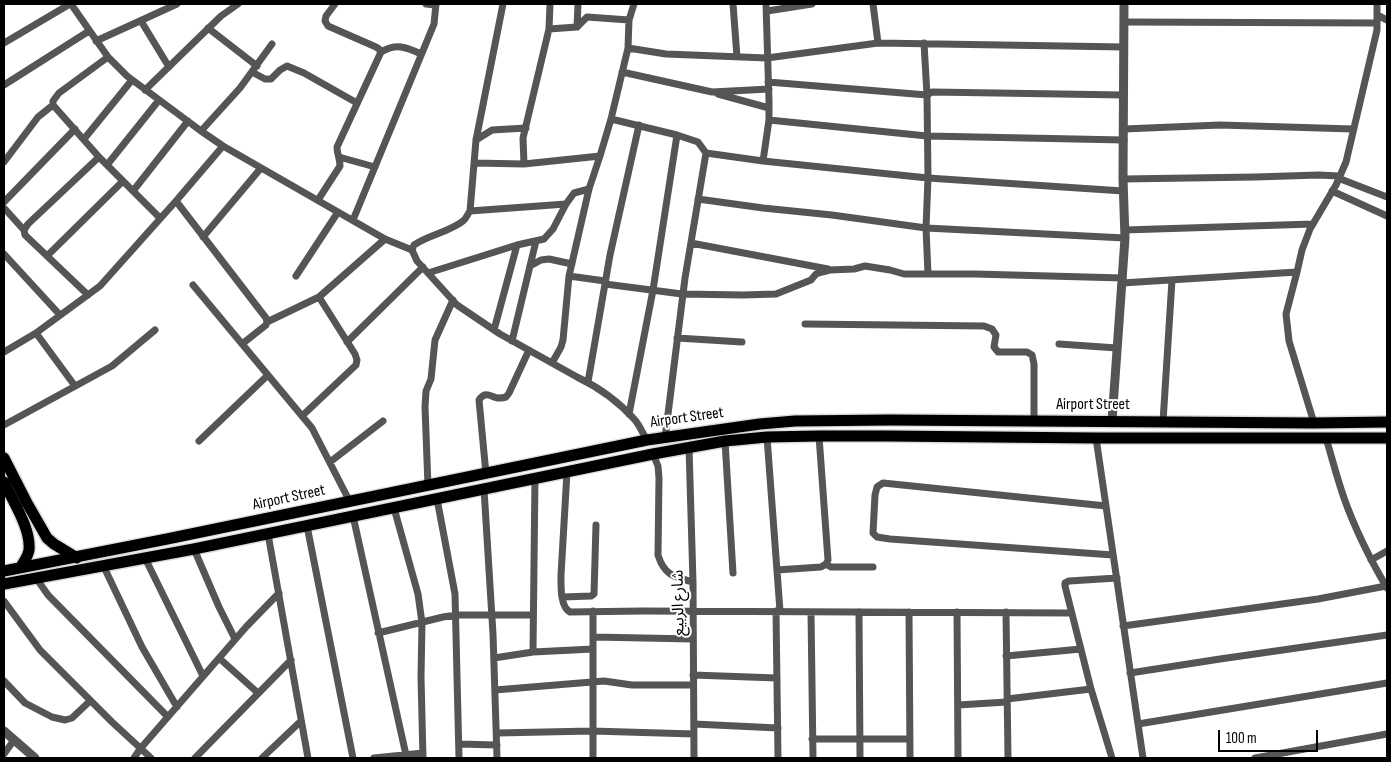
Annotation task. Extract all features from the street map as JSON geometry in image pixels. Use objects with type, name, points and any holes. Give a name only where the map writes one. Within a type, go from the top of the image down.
[{"type":"main road","name":"Airport Street","points":[[4,571],[77,558],[647,440],[760,424],[795,421],[875,420],[1387,422]]},
{"type":"main road","points":[[874,436],[878,429],[875,420]]},
{"type":"main road","points":[[902,420],[899,428],[902,436]]},
{"type":"main road","name":"Airport Street","points":[[4,584],[194,549],[653,454],[725,441],[819,436],[1387,438]]},
{"type":"main road","points":[[4,458],[28,537],[29,552],[20,568]]},
{"type":"main road","points":[[538,478],[540,463]]},
{"type":"main road","points":[[517,468],[522,475],[520,482]]},
{"type":"main road","points":[[4,482],[17,496],[47,538],[77,558]]},
{"type":"main road","points":[[262,520],[259,527],[260,532],[266,534]]},
{"type":"main road","points":[[234,526],[238,528],[240,533],[236,540]]},
{"type":"street","points":[[4,43],[70,4],[108,57],[145,90],[223,146],[385,238],[412,250],[417,261],[458,305],[512,341],[576,378],[588,382],[620,405],[636,421],[647,440]]},
{"type":"street","points":[[96,41],[177,4]]},
{"type":"street","points":[[145,90],[208,28],[238,4]]},
{"type":"street","points":[[334,4],[326,16],[325,21],[328,26],[376,47],[381,52]]},
{"type":"street","points":[[353,220],[434,24],[436,5],[426,4]]},
{"type":"street","points":[[412,250],[414,245],[422,239],[465,220],[470,211],[476,140],[503,4]]},
{"type":"street","points":[[524,164],[523,138],[549,29],[550,4]]},
{"type":"street","points":[[577,27],[578,4]]},
{"type":"street","points":[[552,363],[563,340],[569,276],[589,189],[611,119],[628,48],[629,20],[634,4]]},
{"type":"street","points":[[733,4],[737,57]]},
{"type":"street","points":[[763,161],[769,108],[766,7],[812,4]]},
{"type":"street","points":[[873,4],[878,43]]},
{"type":"street","points":[[1112,421],[1125,234],[1123,178],[1124,4]]},
{"type":"street","points":[[1314,423],[1289,341],[1286,314],[1302,250],[1313,224],[1346,162],[1377,30],[1377,4]]},
{"type":"street","points":[[1377,15],[1387,20]]},
{"type":"street","points":[[549,29],[577,27],[587,17],[629,20]]},
{"type":"street","points":[[141,21],[169,67]]},
{"type":"street","points":[[1124,22],[1377,23]]},
{"type":"street","points":[[208,28],[265,79],[271,79],[287,66],[357,104]]},
{"type":"street","points":[[4,85],[89,31]]},
{"type":"street","points":[[628,48],[666,54],[767,58],[878,43],[1124,47]]},
{"type":"street","points":[[924,43],[927,95],[928,178],[926,228],[928,274]]},
{"type":"street","points":[[201,131],[240,88],[272,44]]},
{"type":"street","points":[[318,200],[340,166],[337,148],[381,52],[390,47],[406,47],[421,54]]},
{"type":"street","points":[[4,162],[38,117],[53,105],[53,101],[59,93],[108,57]]},
{"type":"street","points":[[622,72],[712,92],[769,108]]},
{"type":"street","points":[[84,139],[132,80]]},
{"type":"street","points":[[712,92],[768,86],[927,95],[932,92],[1124,95]]},
{"type":"street","points":[[107,165],[159,100]]},
{"type":"street","points":[[53,105],[107,165],[160,218]]},
{"type":"street","points":[[611,119],[677,134],[698,142],[706,153],[763,161],[928,178],[1124,190]]},
{"type":"street","points":[[768,120],[926,136],[1124,140]]},
{"type":"street","points":[[133,191],[188,121]]},
{"type":"street","points":[[588,382],[605,282],[639,125]]},
{"type":"street","points":[[1124,129],[1220,126],[1353,129]]},
{"type":"street","points":[[476,140],[492,130],[526,128]]},
{"type":"street","points":[[4,202],[74,129]]},
{"type":"street","points":[[629,414],[653,290],[677,134]]},
{"type":"street","points":[[4,352],[36,333],[100,286],[223,146]]},
{"type":"street","points":[[665,438],[682,294],[706,153]]},
{"type":"street","points":[[24,230],[99,156]]},
{"type":"street","points":[[474,163],[524,164],[600,156]]},
{"type":"street","points":[[339,157],[375,167]]},
{"type":"street","points":[[203,237],[261,168]]},
{"type":"street","points":[[1123,178],[1319,175],[1338,177],[1387,197]]},
{"type":"street","points":[[47,256],[123,181]]},
{"type":"street","points":[[347,342],[426,270],[544,239],[549,235],[574,193],[589,189]]},
{"type":"street","points":[[1332,190],[1387,216]]},
{"type":"street","points":[[698,198],[926,228],[1125,234],[1313,224]]},
{"type":"street","points":[[176,201],[266,318],[267,322]]},
{"type":"street","points":[[470,211],[566,204]]},
{"type":"street","points":[[4,208],[24,230],[25,235],[88,295]]},
{"type":"street","points":[[296,276],[338,212]]},
{"type":"street","points":[[242,344],[266,325],[267,322],[319,296],[385,238]]},
{"type":"street","points":[[512,341],[536,241]]},
{"type":"street","points":[[691,242],[830,270]]},
{"type":"street","points":[[494,330],[517,245]]},
{"type":"street","points":[[4,254],[60,315]]},
{"type":"street","points":[[530,266],[541,260],[548,259],[572,264]]},
{"type":"street","points":[[569,276],[682,294],[743,295],[776,294],[811,280],[816,274],[830,270],[854,269],[865,266],[904,274],[975,274],[1122,281],[1172,280],[1298,272]]},
{"type":"street","points":[[1164,422],[1172,280]]},
{"type":"street","points":[[193,285],[312,428],[350,502]]},
{"type":"street","points":[[302,416],[356,366],[357,360],[319,296]]},
{"type":"street","points":[[428,486],[426,391],[432,380],[435,340],[453,300]]},
{"type":"street","points":[[805,324],[984,326],[992,329],[996,335],[994,347],[998,352],[1027,352],[1032,355],[1034,364],[1034,421]]},
{"type":"street","points":[[4,425],[116,363],[155,330]]},
{"type":"street","points":[[36,333],[75,386]]},
{"type":"street","points":[[677,338],[742,342]]},
{"type":"street","points":[[1059,344],[1117,348]]},
{"type":"street","points":[[486,474],[479,400],[487,394],[498,398],[506,397],[529,350]]},
{"type":"street","points":[[199,441],[268,375]]},
{"type":"street","points":[[330,462],[383,421]]},
{"type":"street","points":[[777,570],[822,567],[828,560],[819,436]]},
{"type":"street","points":[[768,438],[777,570],[778,758]]},
{"type":"street","points":[[1096,438],[1143,758]]},
{"type":"street","points":[[1124,626],[1318,600],[1387,587],[1371,560],[1344,498],[1326,438]]},
{"type":"street","points":[[725,441],[733,573]]},
{"type":"street","name":"شارع الربيع","points":[[689,447],[693,582],[694,758]]},
{"type":"street","points":[[653,454],[658,466],[659,478],[658,555],[661,565],[668,573],[693,582]]},
{"type":"street","points":[[568,472],[561,575],[566,610],[570,612],[1071,612]]},
{"type":"street","points":[[533,652],[538,478]]},
{"type":"street","points":[[1106,506],[883,483],[877,487],[875,495],[873,533],[877,537],[890,539],[1113,555]]},
{"type":"street","points":[[484,489],[492,614],[497,758]]},
{"type":"street","points":[[437,499],[455,594],[459,758]]},
{"type":"street","points":[[374,758],[406,755],[422,756],[422,623],[418,594],[394,508]]},
{"type":"street","points":[[353,516],[406,755]]},
{"type":"street","points":[[563,597],[591,596],[594,594],[596,525]]},
{"type":"street","points":[[307,526],[353,758]]},
{"type":"street","points":[[266,534],[279,593],[308,758]]},
{"type":"street","points":[[194,549],[219,608],[235,639]]},
{"type":"street","points":[[1371,560],[1387,551]]},
{"type":"street","points":[[145,558],[203,676]]},
{"type":"street","points":[[826,564],[831,567],[873,567]]},
{"type":"street","points":[[103,565],[142,647],[177,707]]},
{"type":"street","points":[[36,578],[48,595],[168,717]]},
{"type":"street","points":[[1112,758],[1080,649],[1065,582],[1116,578]]},
{"type":"street","points":[[134,758],[235,639],[279,593]]},
{"type":"street","points":[[4,601],[40,650],[150,758]]},
{"type":"street","points":[[593,611],[593,758]]},
{"type":"street","points":[[811,612],[813,758]]},
{"type":"street","points":[[859,612],[860,758]]},
{"type":"street","points":[[909,612],[910,758]]},
{"type":"street","points":[[957,612],[958,758]]},
{"type":"street","points":[[1006,612],[1008,758]]},
{"type":"street","points":[[378,633],[456,615],[533,615]]},
{"type":"street","points":[[593,637],[693,639]]},
{"type":"street","points":[[1130,673],[1387,637]]},
{"type":"street","points":[[494,658],[533,652],[593,649]]},
{"type":"street","points":[[1006,656],[1080,649]]},
{"type":"street","points":[[219,658],[258,693]]},
{"type":"street","points":[[195,758],[290,660]]},
{"type":"street","points":[[693,675],[777,678]]},
{"type":"street","points":[[4,681],[26,703],[52,717],[64,720],[72,718],[90,701]]},
{"type":"street","points":[[495,690],[593,682],[632,685],[693,685]]},
{"type":"street","points":[[1138,724],[1387,683]]},
{"type":"street","points":[[958,705],[1091,689]]},
{"type":"street","points":[[262,758],[301,721]]},
{"type":"street","points":[[694,724],[778,728]]},
{"type":"street","points":[[497,733],[592,731],[694,734]]},
{"type":"street","points":[[4,732],[35,758]]},
{"type":"street","points":[[1255,758],[1387,734]]},
{"type":"street","points":[[812,739],[910,739]]},
{"type":"street","points":[[4,754],[14,740]]},
{"type":"street","points":[[459,744],[497,745]]}]
